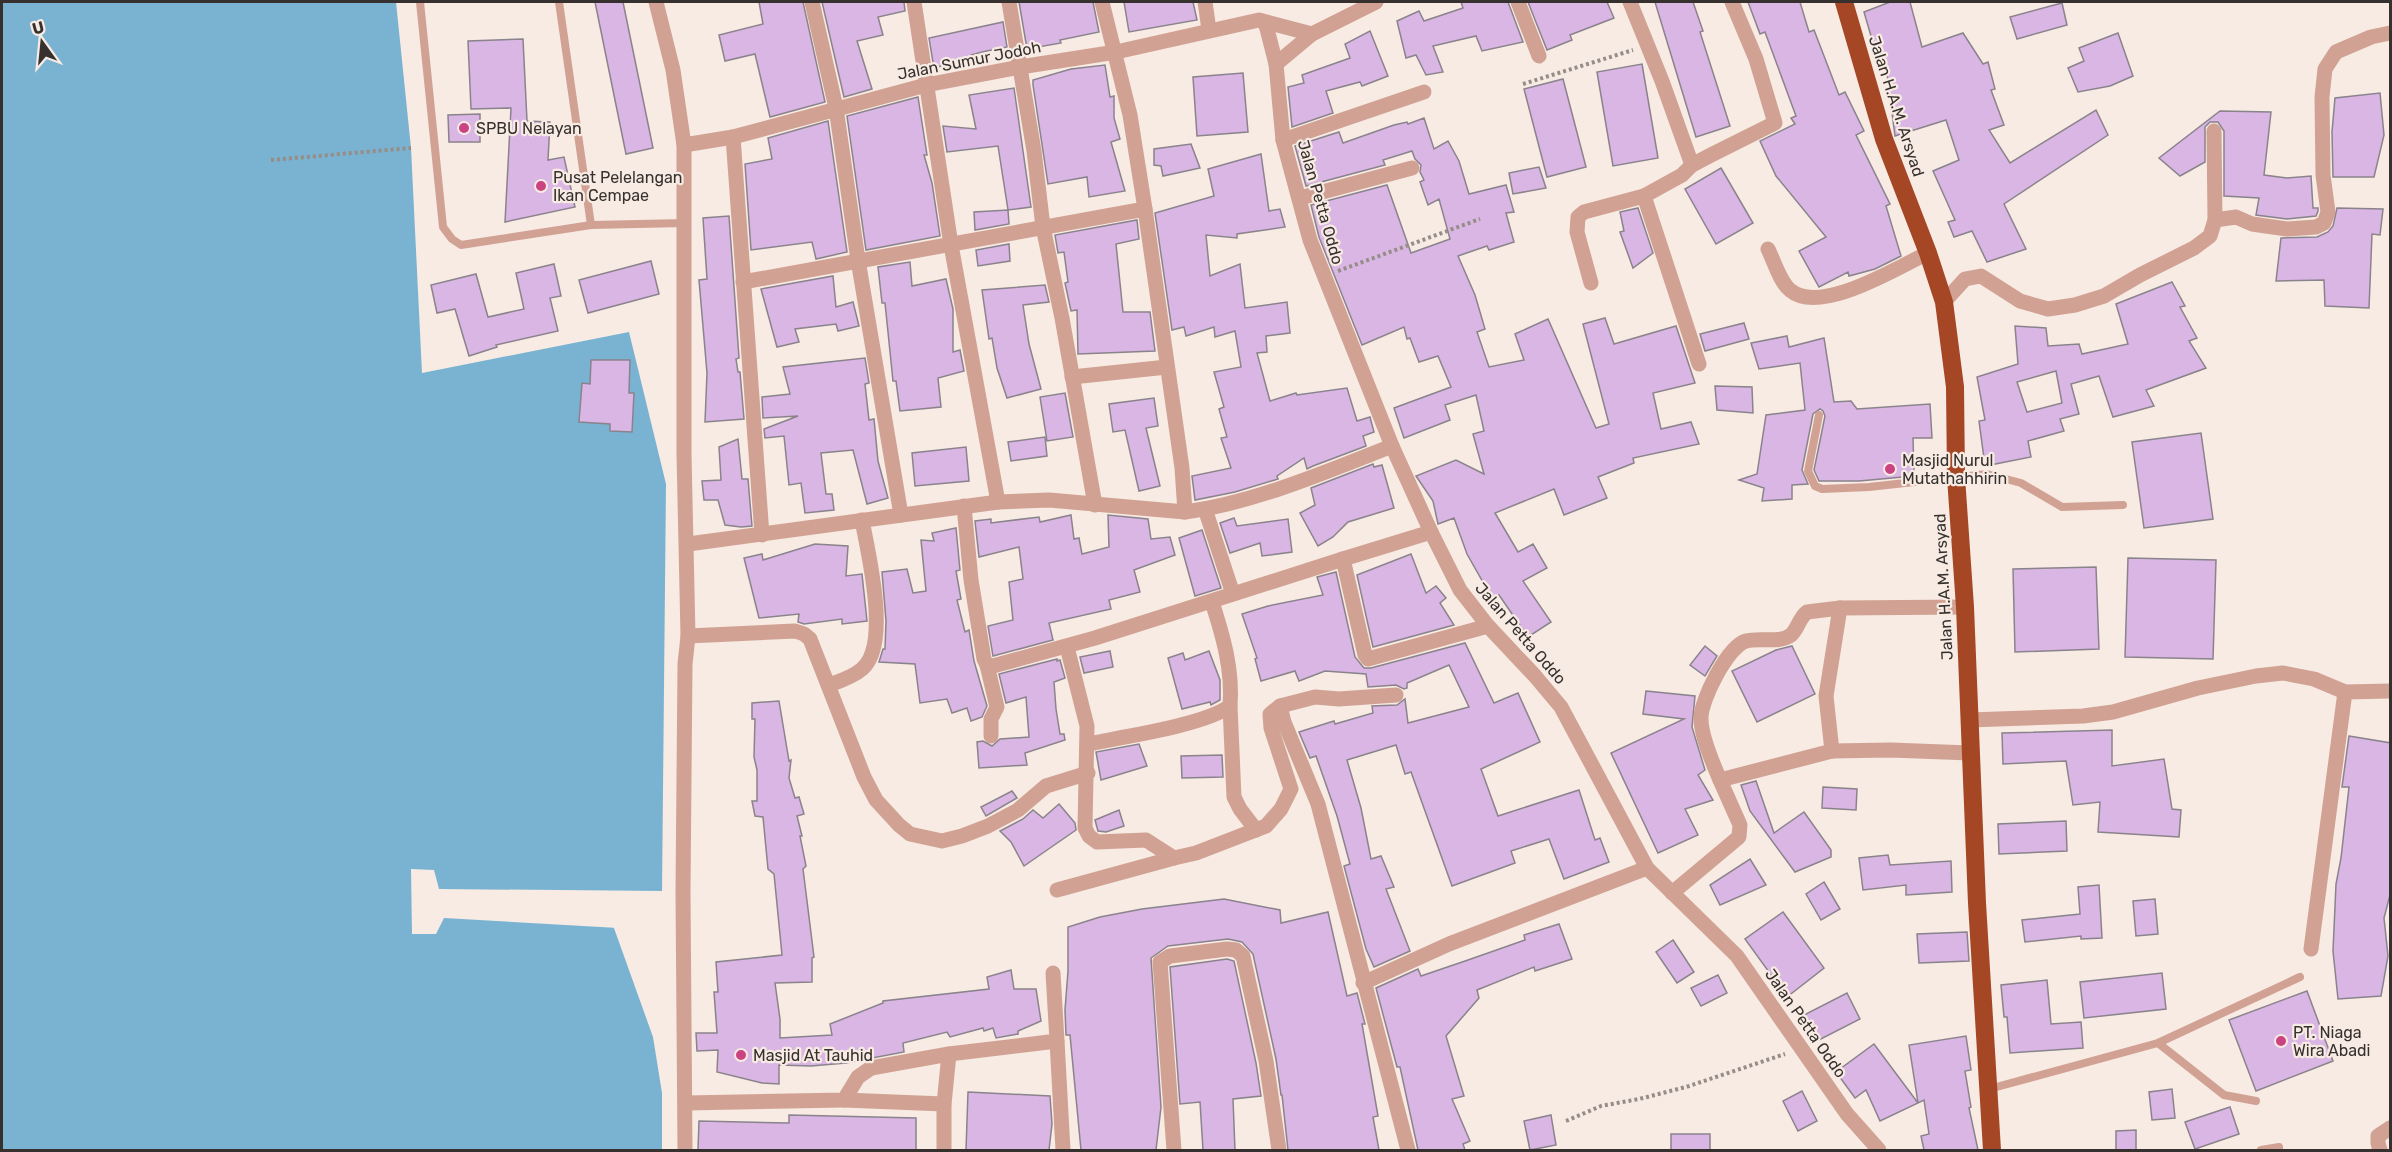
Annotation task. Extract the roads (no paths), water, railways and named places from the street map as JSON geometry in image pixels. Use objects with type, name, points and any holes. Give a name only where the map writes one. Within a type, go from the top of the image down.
[{"type":"highway","name":"Jalan H.A.M. Arsyad","points":[[1844,2],[1881,129],[1929,253],[1944,302],[1955,387],[1956,477],[1965,607],[1970,753],[1992,1150]]},
{"type":"street","points":[[656,2],[673,70],[684,145],[684,454],[688,544],[683,892],[685,1150]]},
{"type":"street","points":[[812,2],[836,108],[858,260],[902,514]]},
{"type":"street","points":[[914,2],[951,245],[998,502]]},
{"type":"street","points":[[1009,2],[1034,151],[1043,227],[1095,505]]},
{"type":"street","points":[[1102,2],[1130,115],[1146,209],[1182,468],[1185,512]]},
{"type":"street","points":[[1205,2],[1209,30]]},
{"type":"street","points":[[1276,64],[1312,34],[1376,2]]},
{"type":"street","points":[[1518,2],[1539,56]]},
{"type":"street","points":[[1630,2],[1692,165]]},
{"type":"street","points":[[1591,283],[1577,232],[1578,217],[1584,212],[1644,196],[1682,175],[1692,165],[1773,126],[1776,122],[1756,59],[1732,2]]},
{"type":"street","name":"Jalan Sumur Jodoh","points":[[684,145],[733,137],[926,85],[1116,52],[1259,20],[1312,34]]},
{"type":"street","name":"Jalan Petta Oddo","points":[[1263,22],[1266,25],[1276,64],[1283,140],[1310,240],[1392,446],[1460,590],[1488,626],[1535,675],[1561,707],[1647,868],[1737,956],[1847,1114],[1879,1150]]},
{"type":"street","points":[[2216,220],[2236,217],[2252,224],[2287,229],[2316,227],[2324,223],[2328,213],[2323,175],[2322,97],[2325,69],[2336,52],[2371,37],[2391,33]]},
{"type":"street","points":[[1283,140],[1424,92]]},
{"type":"street","points":[[1944,302],[1965,279],[1981,276],[2020,301],[2048,309],[2075,305],[2104,296],[2194,248],[2210,236],[2216,220],[2214,131]]},
{"type":"street","points":[[733,137],[762,535]]},
{"type":"street","points":[[1300,198],[1412,168]]},
{"type":"street","points":[[1644,196],[1699,364]]},
{"type":"street","points":[[743,282],[1146,209]]},
{"type":"street","points":[[1768,249],[1789,289],[1809,300],[1841,294],[1929,253]]},
{"type":"street","points":[[1072,377],[1167,367]]},
{"type":"street","points":[[688,544],[998,502],[1049,500],[1185,512],[1206,509],[1297,483],[1392,446]]},
{"type":"street","points":[[964,506],[973,591],[984,659],[997,707],[991,719],[991,736]]},
{"type":"street","points":[[1206,509],[1233,594]]},
{"type":"street","points":[[829,685],[864,668],[874,648],[878,631],[862,520]]},
{"type":"street","points":[[987,665],[993,666],[1067,647],[1431,532]]},
{"type":"street","points":[[1343,559],[1365,655],[1368,659],[1488,626]]},
{"type":"street","points":[[1212,602],[1228,659],[1231,680],[1234,797],[1256,830]]},
{"type":"street","points":[[1672,893],[1738,837],[1740,825],[1720,780],[1700,721],[1701,710],[1720,667],[1743,642],[1784,638],[1792,634],[1807,612],[1840,608],[1965,607]]},
{"type":"street","points":[[1832,751],[1826,696],[1840,608]]},
{"type":"street","points":[[688,636],[795,631],[810,639],[856,759],[876,800],[910,834],[942,841],[962,836],[988,826],[1018,810],[1046,786],[1088,773]]},
{"type":"street","points":[[1067,647],[1081,695],[1088,744],[1085,828],[1089,836],[1097,842],[1104,843],[1146,840],[1174,858]]},
{"type":"street","points":[[1969,720],[2083,716],[2113,712],[2198,688],[2283,673],[2314,679],[2345,692],[2391,691]]},
{"type":"street","points":[[2311,949],[2345,692]]},
{"type":"street","points":[[1057,890],[1196,853],[1266,826],[1281,809],[1291,789],[1271,728],[1270,714],[1280,706],[1315,697],[1339,699],[1396,694]]},
{"type":"street","points":[[1088,744],[1200,719],[1221,713],[1230,706]]},
{"type":"street","points":[[1280,706],[1284,722],[1318,804],[1408,1150]]},
{"type":"street","points":[[1720,780],[1832,751],[1891,750],[1970,753]]},
{"type":"street","points":[[1363,983],[1449,944],[1647,868]]},
{"type":"street","points":[[1174,1150],[1160,962],[1170,956],[1227,949],[1236,950],[1244,956],[1266,1061],[1279,1150]]},
{"type":"street","points":[[1053,973],[1064,1150]]},
{"type":"street","points":[[844,1100],[865,1070],[949,1053],[1057,1041]]},
{"type":"street","points":[[944,1150],[944,1104],[949,1053]]},
{"type":"street","points":[[686,1103],[844,1100],[944,1104]]},
{"type":"street","points":[[2380,1150],[2378,1136],[2391,1128]]},
{"type":"lane","points":[[420,2],[442,215],[446,233],[461,245],[591,225],[685,223]]},
{"type":"lane","points":[[558,2],[591,225]]},
{"type":"lane","points":[[1818,415],[1808,471],[1815,486],[1822,489],[1840,490],[1986,474],[2021,483],[2062,507],[2123,505]]},
{"type":"lane","points":[[1989,1089],[2158,1043],[2300,977]]},
{"type":"lane","points":[[2158,1043],[2224,1095],[2256,1101]]},
{"type":"lane","points":[[2261,1150],[2279,1147]]},
{"type":"water","points":[[2,2],[396,2],[411,148],[422,373],[629,332],[666,484],[662,891],[605,903],[653,1037],[662,1093],[662,1150],[2,1150]]},
{"type":"place","name":"SPBU Nelayan","points":[[464,128]]},
{"type":"place","name":"Pusat Pelelangan Ikan Cempae","points":[[541,186]]},
{"type":"place","name":"Masjid Nurul Mutathahhirin","points":[[1890,469]]},
{"type":"place","name":"PT. Niaga Wira Abadi","points":[[2281,1041]]},
{"type":"place","name":"Masjid At Tauhid","points":[[741,1055]]}]
